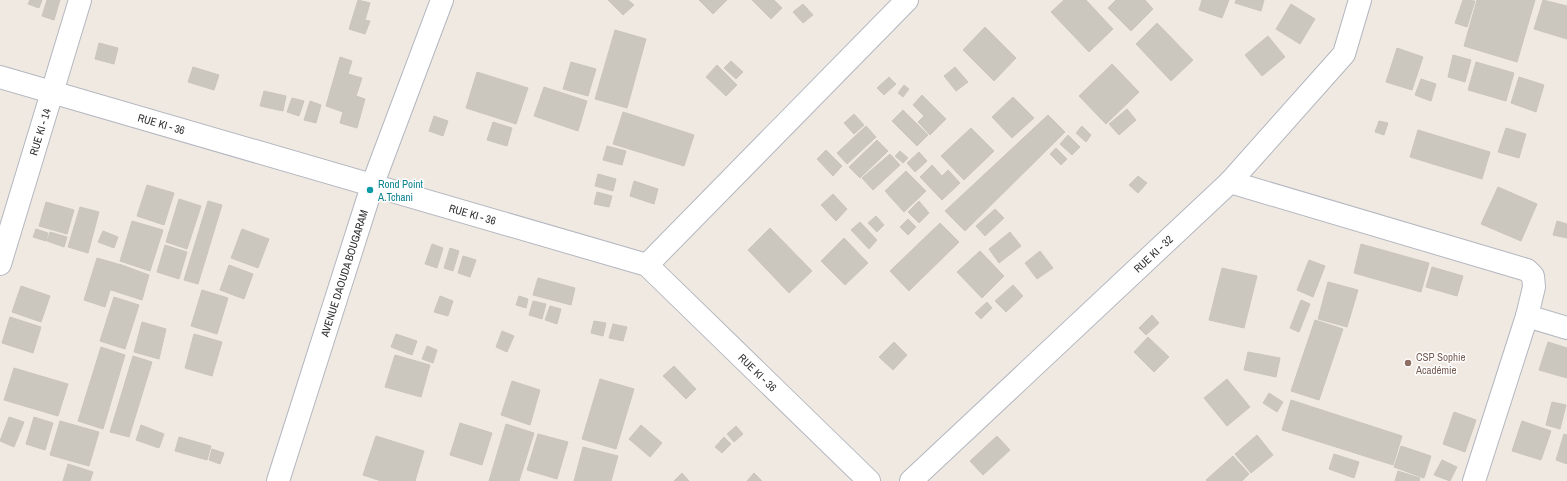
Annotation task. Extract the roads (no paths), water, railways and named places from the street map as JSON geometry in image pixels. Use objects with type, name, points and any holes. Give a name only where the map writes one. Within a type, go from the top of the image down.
[{"type":"street","name":"RUE KI - 14","points":[[0,264],[80,0]]},
{"type":"street","name":"AVENUE DAOUDA BOUGARAM","points":[[278,481],[372,186],[442,0]]},
{"type":"street","points":[[646,265],[908,0]]},
{"type":"street","name":"RUE KI - 32","points":[[911,481],[1230,182],[1344,54],[1360,0]]},
{"type":"street","name":"RUE KI - 36","points":[[0,77],[646,265],[869,481]]},
{"type":"street","points":[[1230,182],[1527,270],[1533,276],[1534,287],[1527,316],[1474,481]]},
{"type":"street","points":[[1527,316],[1567,328]]},
{"type":"place","name":"Rond Point A.Tchani","points":[[370,190]]},
{"type":"place","name":"CSP Sophie Académie","points":[[1408,363]]}]
